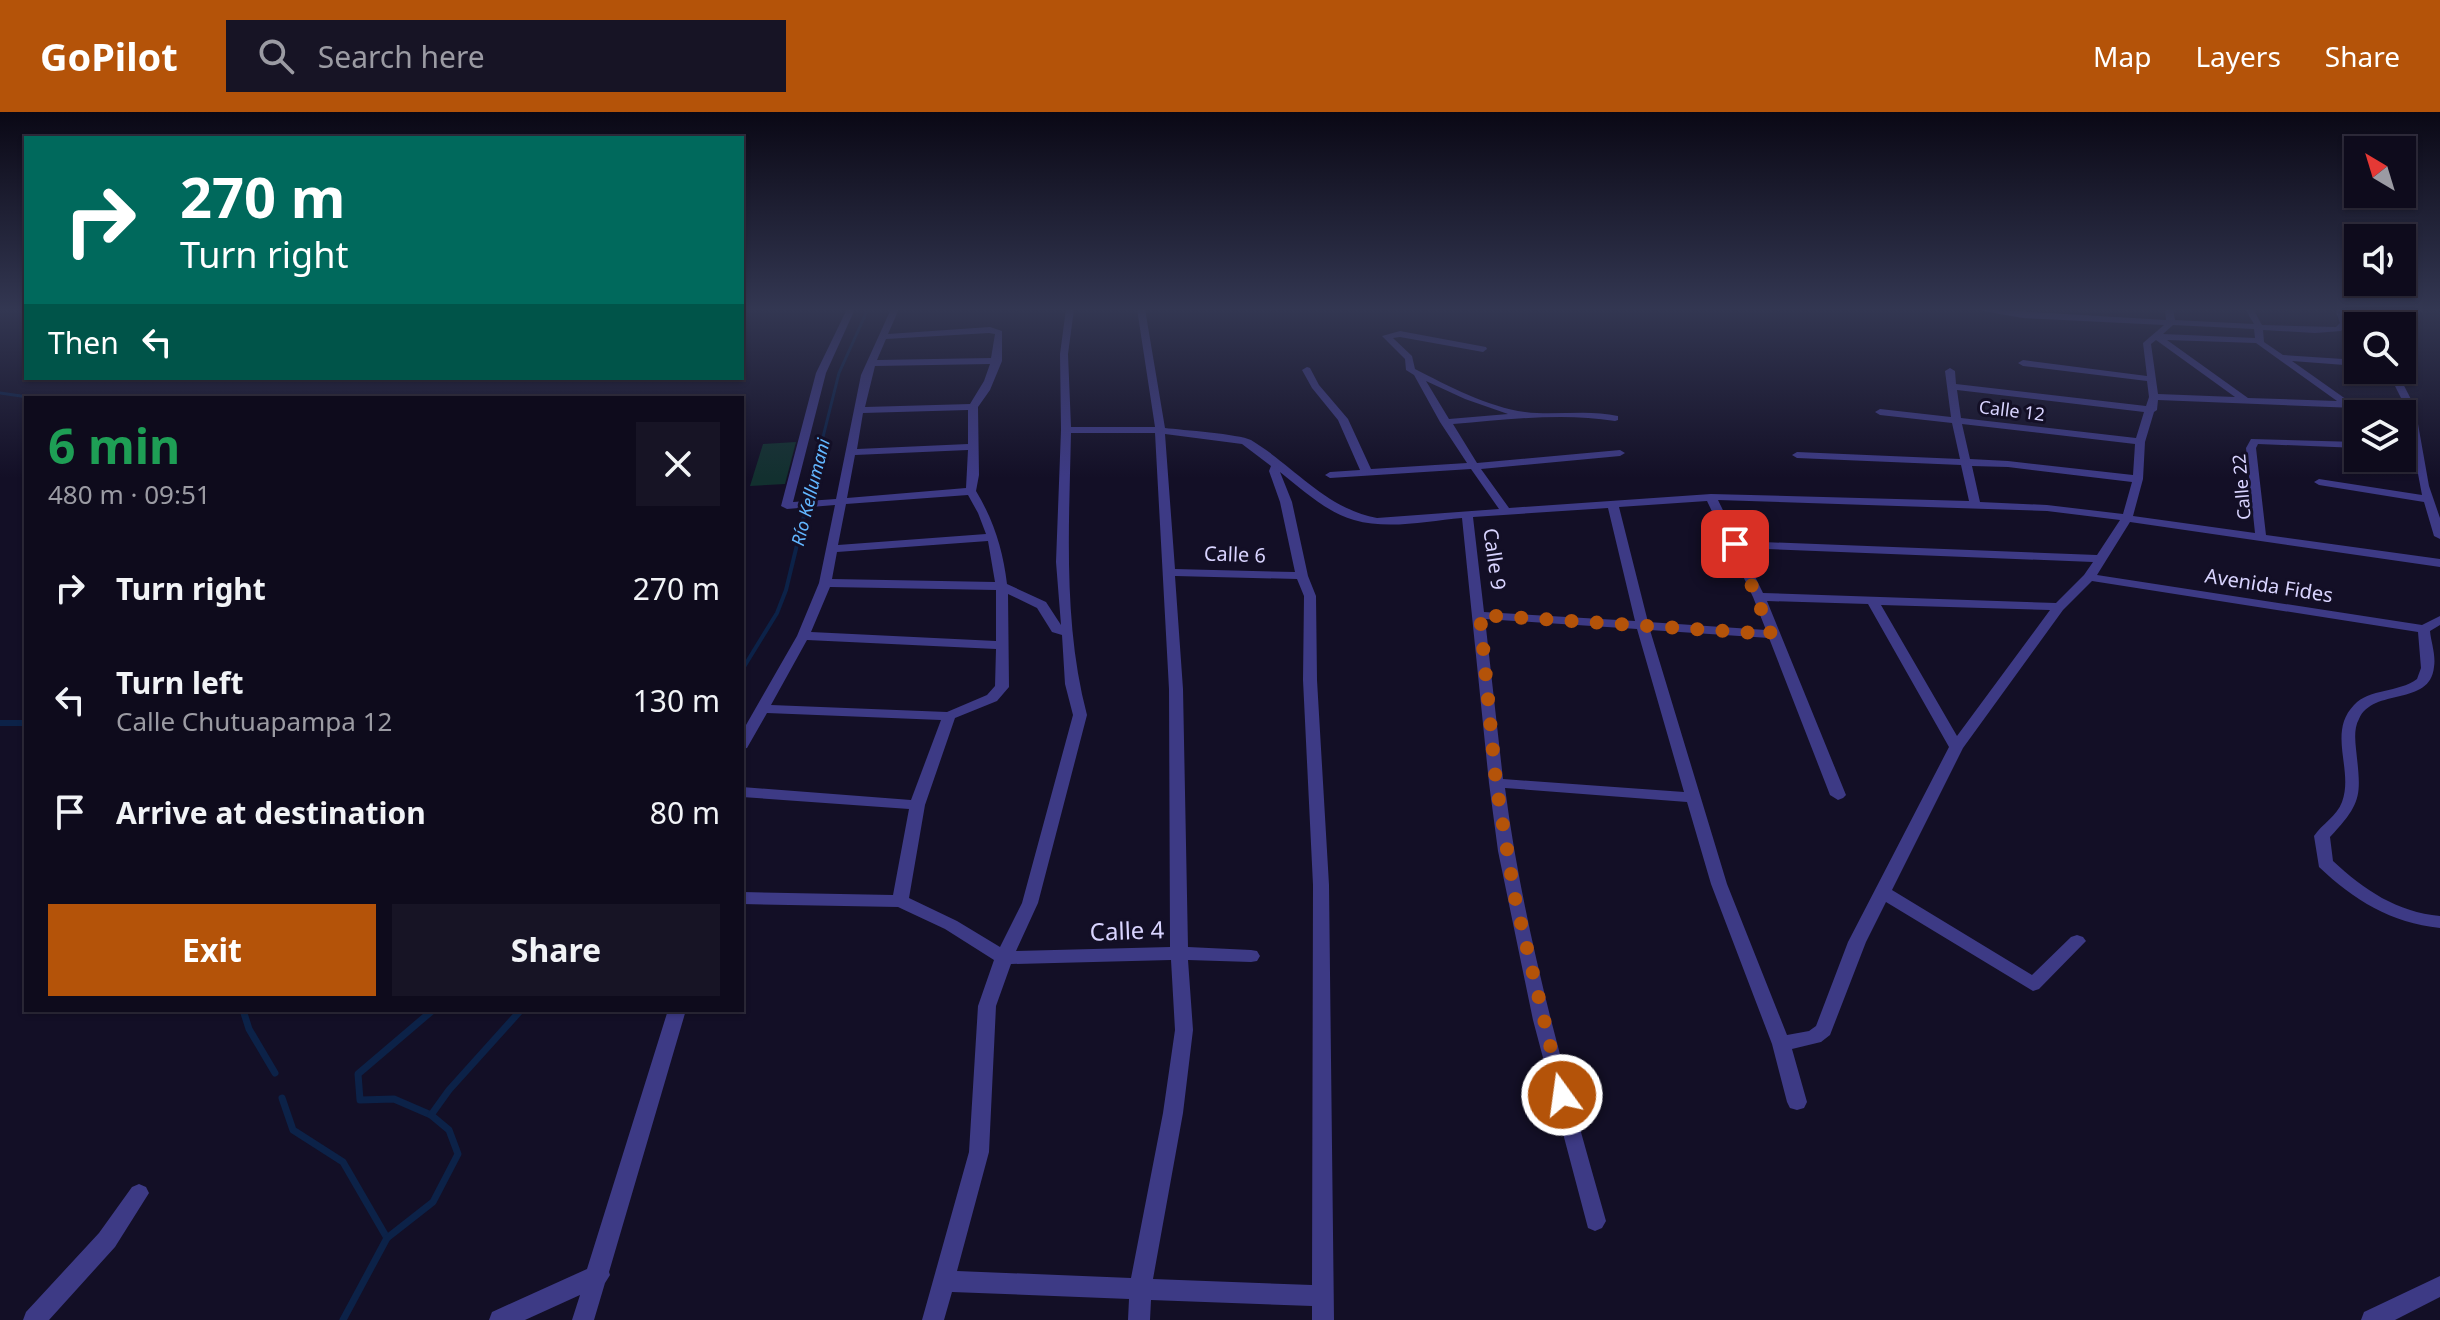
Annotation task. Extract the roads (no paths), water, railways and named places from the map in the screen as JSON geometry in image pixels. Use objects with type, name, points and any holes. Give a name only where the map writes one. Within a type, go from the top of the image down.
[{"type":"street","points":[[825,365],[787,506],[971,491]]},
{"type":"street","points":[[744,742],[803,636],[825,583],[870,365]]},
{"type":"street","points":[[763,709],[949,716],[992,698],[1002,687],[1002,568],[981,507],[971,491],[974,475],[973,407],[987,391],[996,365]]},
{"type":"street","points":[[933,1320],[979,1152],[987,1006],[1004,958],[1030,903],[1080,715],[1072,684],[1062,562],[1066,430],[1064,365]]},
{"type":"street","points":[[1139,1320],[1140,1291],[1173,1113],[1184,1030],[1179,953],[1176,689],[1160,430],[1150,365]]},
{"type":"street","points":[[1410,365],[1505,510]]},
{"type":"street","points":[[2042,365],[2151,379]]},
{"type":"street","points":[[1781,1044],[1814,1037],[1823,1030],[1857,942],[1956,747],[2059,607],[2089,577],[2127,518],[2138,479],[2140,442],[2154,397],[2149,365]]},
{"type":"street","points":[[2198,365],[2246,401]]},
{"type":"street","points":[[2293,365],[2344,402]]},
{"type":"street","points":[[1307,370],[1315,386],[1343,419],[1366,471]]},
{"type":"street","points":[[1411,370],[1435,383],[1524,415]]},
{"type":"street","points":[[1950,371],[1956,419],[1975,505]]},
{"type":"street","points":[[1951,386],[2152,410]]},
{"type":"street","points":[[2154,397],[2344,404]]},
{"type":"street","points":[[861,410],[973,407]]},
{"type":"street","name":"Calle 12","points":[[1880,412],[2140,442]]},
{"type":"street","points":[[1445,422],[1524,415],[1592,414],[1615,418]]},
{"type":"street","points":[[1066,430],[1160,430],[1245,441],[1310,492],[1356,517],[1377,521],[1711,497],[1975,505],[2047,508],[2440,563]]},
{"type":"street","name":"Calle 22","points":[[2261,537],[2251,448],[2255,441],[2344,444]]},
{"type":"street","points":[[854,452],[972,447]]},
{"type":"street","points":[[2416,447],[2424,486],[2440,536]]},
{"type":"street","points":[[1330,475],[1620,453]]},
{"type":"street","points":[[1797,455],[2008,464],[2138,479]]},
{"type":"street","points":[[1277,465],[1274,471],[1286,502],[1302,576],[1310,596],[1310,680],[1321,885],[1323,1320]]},
{"type":"street","points":[[2319,482],[2429,500]]},
{"type":"street","points":[[2424,486],[2440,489]]},
{"type":"street","points":[[1711,497],[1759,597],[1771,634],[1838,795]]},
{"type":"street","points":[[1612,503],[1643,627],[1719,884],[1781,1044],[1797,1102]]},
{"type":"street","name":"Calle 9","points":[[1467,514],[1496,783],[1515,898],[1595,1221]]},
{"type":"street","points":[[832,549],[992,537]]},
{"type":"street","points":[[1735,544],[2098,559]]},
{"type":"street","name":"Calle 6","points":[[1168,572],[1302,576]]},
{"type":"street","name":"Avenida Fides","points":[[2089,577],[2424,629]]},
{"type":"street","points":[[825,583],[1001,586],[1042,605],[1057,629],[1068,633]]},
{"type":"street","points":[[1759,597],[2059,607]]},
{"type":"street","points":[[1872,600],[1956,747]]},
{"type":"street","points":[[1480,615],[1771,634]]},
{"type":"street","points":[[2440,620],[2424,629],[2427,672],[2420,683],[2407,692],[2371,696],[2350,720],[2353,771],[2349,804],[2322,836],[2325,863],[2369,901],[2423,921],[2440,922]]},
{"type":"street","points":[[803,636],[1002,645]]},
{"type":"street","points":[[900,901],[917,805],[949,716]]},
{"type":"street","points":[[1496,783],[1695,798]]},
{"type":"street","points":[[744,792],[917,805]]},
{"type":"street","points":[[1882,892],[2033,984],[2077,941]]},
{"type":"street","points":[[744,898],[900,901],[951,925],[1004,958]]},
{"type":"street","name":"Calle 4","points":[[1004,958],[1179,953],[1251,956]]},
{"type":"street","points":[[583,1320],[676,1012]]},
{"type":"street","points":[[34,1320],[107,1240],[139,1193]]},
{"type":"street","points":[[500,1320],[599,1275]]},
{"type":"street","points":[[944,1281],[1321,1296]]},
{"type":"street","points":[[2377,1319],[2440,1286]]},
{"type":"waterway","name":"Río Kellumani","points":[[813,477],[842,365]]},
{"type":"waterway","points":[[0,393],[24,396]]},
{"type":"waterway","name":"Río Kellumani","points":[[744,667],[777,613],[786,590],[814,475]]},
{"type":"waterway","points":[[0,723],[24,723]]},
{"type":"waterway","points":[[244,1012],[249,1029],[275,1073]]},
{"type":"waterway","points":[[431,1012],[358,1074],[360,1100],[394,1099],[431,1115]]},
{"type":"waterway","name":"Río Kellumani","points":[[431,1115],[449,1090],[519,1012]]},
{"type":"waterway","points":[[282,1098],[293,1130],[343,1162],[387,1238]]},
{"type":"waterway","name":"Río Kellumani","points":[[387,1238],[433,1202],[458,1154],[449,1130],[431,1115]]},
{"type":"waterway","name":"Río Kellumani","points":[[343,1320],[387,1238]]}]
